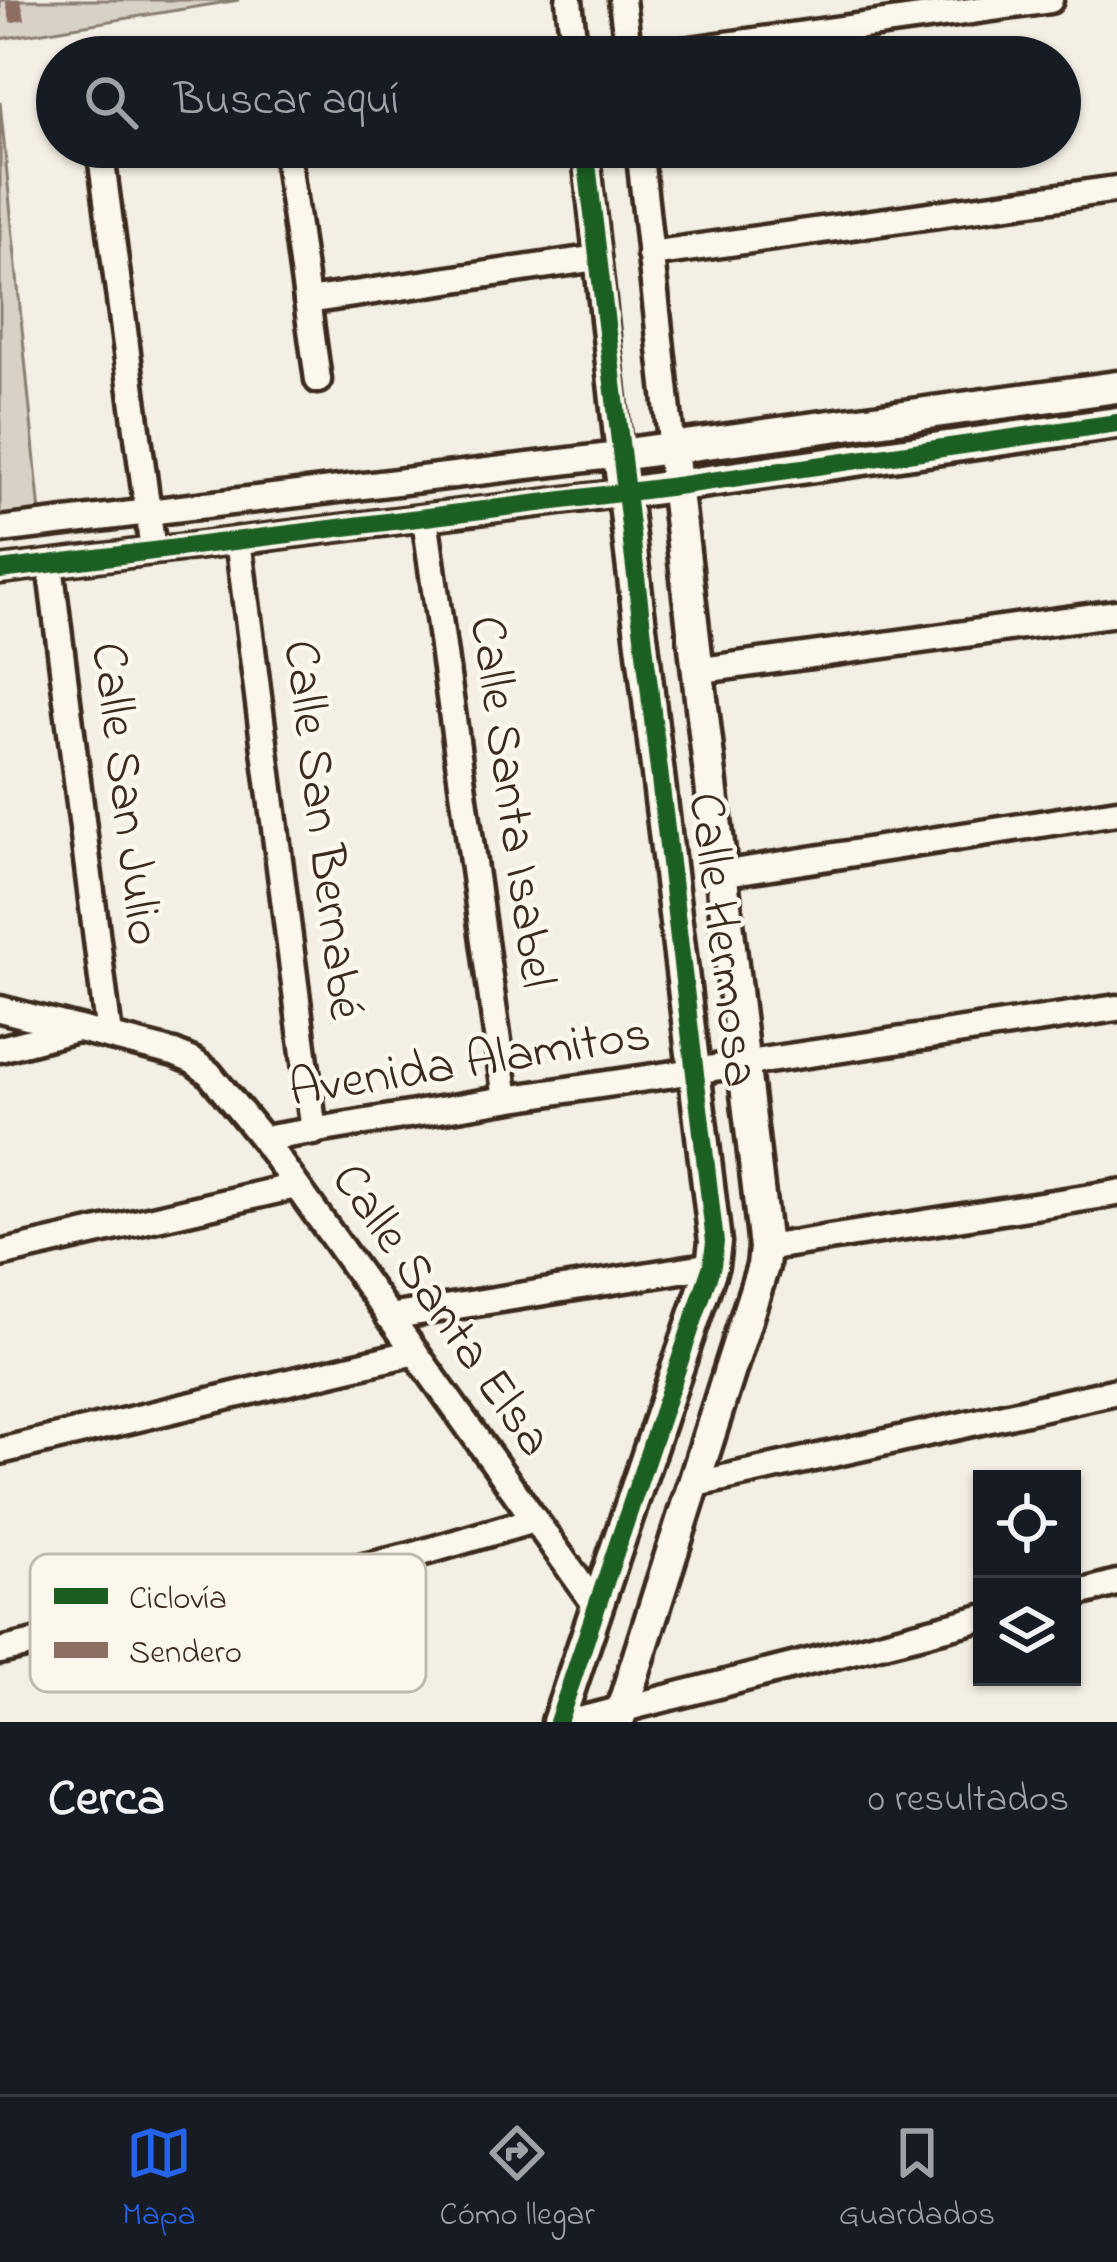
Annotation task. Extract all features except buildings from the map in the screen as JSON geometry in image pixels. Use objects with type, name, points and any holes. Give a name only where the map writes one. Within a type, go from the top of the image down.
[{"type":"street","points":[[568,0],[572,36]]},
{"type":"street","points":[[622,0],[626,36]]},
{"type":"street","points":[[791,36],[1050,0]]},
{"type":"street","points":[[103,168],[153,551]]},
{"type":"street","points":[[289,168],[318,380]]},
{"type":"street","name":"Calle Hermosa","points":[[558,1722],[712,1265],[715,1217],[587,168]]},
{"type":"street","name":"Calle Hermosa","points":[[620,1716],[765,1249],[695,671],[641,168]]},
{"type":"street","points":[[650,254],[1117,189]]},
{"type":"street","points":[[307,301],[597,258]]},
{"type":"street","points":[[0,530],[671,449],[1117,387]]},
{"type":"street","points":[[0,570],[624,493],[1117,422]]},
{"type":"street","name":"Calle Santa Isabel","points":[[425,518],[506,1099]]},
{"type":"street","name":"Calle San Bernabé","points":[[238,539],[314,1132]]},
{"type":"street","name":"Calle San Julio","points":[[50,564],[109,1036]]},
{"type":"street","points":[[695,671],[1117,613]]},
{"type":"street","points":[[720,874],[1117,812]]},
{"type":"street","name":"Avenida Alamitos","points":[[263,1139],[1117,1008]]},
{"type":"street","name":"Calle Santa Elsa","points":[[0,1009],[193,1061],[209,1073],[263,1139],[597,1607]]},
{"type":"street","points":[[0,1049],[80,1029]]},
{"type":"street","points":[[0,1254],[296,1186]]},
{"type":"street","points":[[765,1249],[1117,1193]]},
{"type":"street","points":[[388,1316],[712,1265]]},
{"type":"street","points":[[0,1451],[415,1352]]},
{"type":"street","points":[[692,1485],[1117,1391]]},
{"type":"street","points":[[418,1554],[534,1520]]},
{"type":"street","points":[[1081,1592],[1117,1583]]},
{"type":"street","points":[[572,1722],[620,1716],[973,1620]]},
{"type":"street","points":[[0,1651],[30,1644]]},
{"type":"shaded area","points":[[0,0],[239,0],[0,39]]},
{"type":"shaded area","points":[[0,102],[40,513],[0,517]]},
{"type":"marked path","points":[[13,0],[18,21]]},
{"type":"cycle path","points":[[558,1722],[712,1265],[715,1242],[587,168]]},
{"type":"cycle path","points":[[0,570],[676,486],[1117,423]]}]
